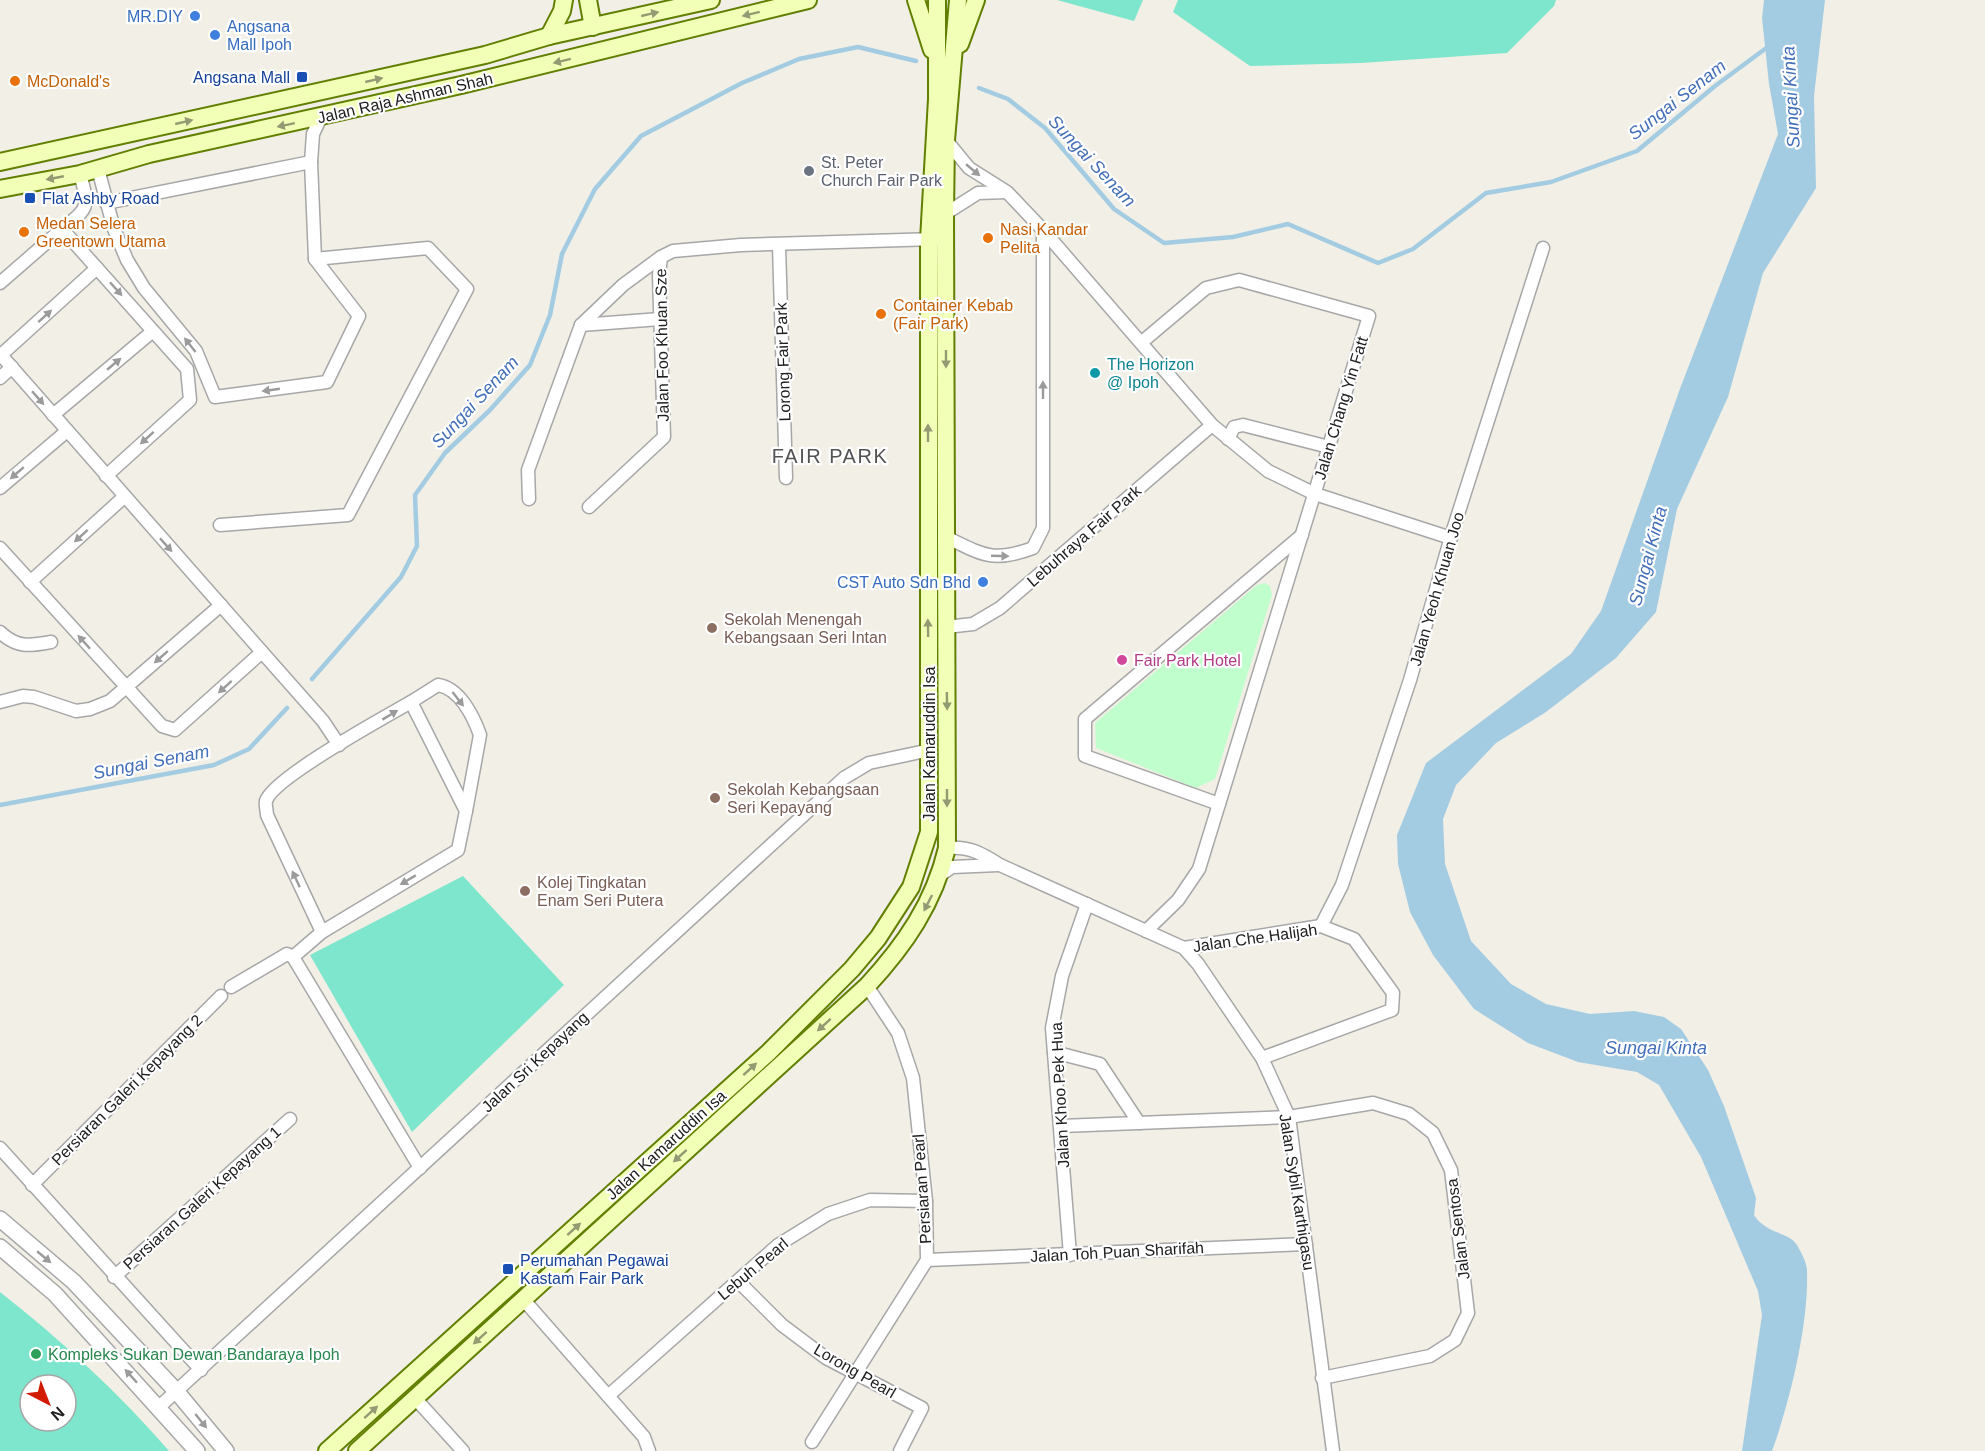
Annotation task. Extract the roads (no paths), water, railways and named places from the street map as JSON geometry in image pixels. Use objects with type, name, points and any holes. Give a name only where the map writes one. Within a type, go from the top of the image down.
[{"type":"main road","points":[[549,36],[562,11],[564,0]]},
{"type":"main road","points":[[461,85],[495,63],[573,41],[593,27],[588,0]]},
{"type":"main road","name":"Jalan Raja Ashman Shah","points":[[0,162],[485,55],[549,36],[711,0]]},
{"type":"main road","name":"Jalan Raja Ashman Shah","points":[[0,189],[80,174],[149,154],[461,85],[808,0]]},
{"type":"main road","points":[[916,0],[945,65]]},
{"type":"main road","name":"Jalan Kamaruddin Isa","points":[[357,1451],[867,986],[901,948],[924,910],[940,875],[947,848],[948,748],[946,537],[937,239],[945,214],[946,140],[945,65],[937,0]]},
{"type":"main road","name":"Jalan Kamaruddin Isa","points":[[327,1451],[768,1053],[852,969],[878,938],[911,887],[929,832],[937,239],[945,65],[958,0]]},
{"type":"main road","points":[[945,65],[976,0]]},
{"type":"main road","points":[[127,135],[131,148],[149,154]]},
{"type":"main road","points":[[930,750],[948,748]]},
{"type":"main road","points":[[911,887],[923,882],[934,857],[947,848]]},
{"type":"main road","points":[[867,986],[867,972],[878,938]]},
{"type":"street","points":[[98,169],[106,203],[127,260],[144,288],[196,351],[215,397],[327,382],[359,316],[315,259],[311,162],[313,134],[321,117]]},
{"type":"street","points":[[946,140],[969,168],[1008,192],[1142,342],[1212,425],[1268,471],[1315,494],[1451,538]]},
{"type":"street","points":[[106,203],[311,162]]},
{"type":"street","points":[[0,283],[86,209],[88,203],[80,174]]},
{"type":"street","points":[[945,214],[978,193],[1008,192]]},
{"type":"street","points":[[62,229],[187,369],[189,400],[106,476]]},
{"type":"street","points":[[946,537],[982,555],[1008,557],[1033,548],[1043,528],[1043,230]]},
{"type":"street","name":"Jalan Foo Khuan Sze","points":[[589,507],[664,436],[659,275],[661,256],[673,251],[741,246],[937,239]]},
{"type":"street","name":"Lorong Fair Park","points":[[779,246],[786,478]]},
{"type":"street","points":[[220,525],[348,515],[467,289],[428,248],[315,259]]},
{"type":"street","name":"Jalan Yeoh Khuan Joo","points":[[1322,926],[1346,874],[1410,680],[1451,538],[1543,248]]},
{"type":"street","points":[[529,499],[528,470],[581,325],[623,285],[661,256]]},
{"type":"street","points":[[97,268],[1,354],[124,497],[323,721],[339,744]]},
{"type":"street","name":"Jalan Chang Yin Fatt","points":[[1142,342],[1206,288],[1239,280],[1369,316],[1199,869],[1178,900],[1146,931]]},
{"type":"street","points":[[581,325],[660,319]]},
{"type":"street","points":[[53,415],[153,331]]},
{"type":"street","points":[[0,378],[12,368]]},
{"type":"street","name":"Lebuhraya Fair Park","points":[[946,627],[973,624],[1000,608],[1212,425]]},
{"type":"street","points":[[1228,439],[1234,427],[1243,425],[1329,447]]},
{"type":"street","points":[[0,488],[67,431]]},
{"type":"street","points":[[30,582],[124,497]]},
{"type":"street","points":[[1219,804],[1085,756],[1085,719],[1302,535]]},
{"type":"street","points":[[0,548],[152,718],[162,726],[175,730],[262,652]]},
{"type":"street","points":[[0,702],[23,696],[34,697],[76,711],[90,710],[110,701],[220,605]]},
{"type":"street","points":[[0,632],[14,644],[26,647],[51,642]]},
{"type":"street","points":[[293,957],[322,932],[458,850],[480,735],[477,726],[456,693],[446,686],[438,685],[339,744],[274,789],[266,801],[267,815],[322,932]]},
{"type":"street","points":[[411,702],[466,811]]},
{"type":"street","name":"Jalan Sri Kepayang","points":[[159,1407],[844,778],[868,763],[930,750]]},
{"type":"street","name":"Jalan Sybil Karthigasu","points":[[947,848],[965,847],[1184,948],[1198,964],[1262,1058],[1289,1117],[1330,1450]]},
{"type":"street","name":"Jalan Sybil Karthigasu","points":[[940,875],[952,867],[1000,865]]},
{"type":"street","name":"Jalan Khoo Pek Hua","points":[[1070,1255],[1052,1028],[1062,976],[1087,904]]},
{"type":"street","name":"Jalan Che Halijah","points":[[1184,948],[1322,926],[1354,939],[1393,993],[1392,1010],[1262,1058]]},
{"type":"street","points":[[231,987],[287,954],[293,957],[420,1168]]},
{"type":"street","name":"Persiaran Pearl","points":[[812,1442],[927,1260],[926,1200],[913,1078],[898,1033],[867,986]]},
{"type":"street","name":"Persiaran Galeri Kepayang 2","points":[[32,1185],[221,996]]},
{"type":"street","points":[[1054,1053],[1100,1064],[1139,1123]]},
{"type":"street","name":"Jalan Sentosa","points":[[1061,1126],[1289,1117],[1373,1104],[1409,1114],[1433,1133],[1451,1170],[1468,1313],[1455,1340],[1431,1356],[1322,1378]]},
{"type":"street","name":"Persiaran Galeri Kepayang 1","points":[[114,1277],[290,1119]]},
{"type":"street","points":[[0,1148],[114,1277],[201,1370]]},
{"type":"street","name":"Lebuh Pearl","points":[[608,1396],[778,1245],[828,1214],[870,1200],[926,1200]]},
{"type":"street","points":[[0,1219],[74,1282],[177,1392],[226,1451]]},
{"type":"street","points":[[0,1224],[16,1233]]},
{"type":"street","name":"Jalan Toh Puan Sharifah","points":[[927,1260],[1306,1244]]},
{"type":"street","points":[[3,1250],[56,1294],[198,1451]]},
{"type":"street","name":"Lorong Pearl","points":[[738,1281],[782,1324],[826,1358],[922,1408],[900,1451]]},
{"type":"street","points":[[523,1299],[644,1437],[649,1451]]},
{"type":"street","points":[[414,1397],[463,1451]]},
{"type":"water","name":"Sungai Kinta","points":[[1764,0],[1825,0],[1814,96],[1816,188],[1763,273],[1728,397],[1677,509],[1656,612],[1616,658],[1546,712],[1496,743],[1456,785],[1443,819],[1445,864],[1471,941],[1511,984],[1546,1004],[1590,1014],[1634,1011],[1664,1017],[1681,1029],[1708,1070],[1724,1106],[1756,1198],[1754,1215],[1771,1230],[1793,1241],[1802,1254],[1807,1271],[1807,1292],[1802,1338],[1792,1386],[1779,1431],[1772,1451],[1742,1451],[1762,1315],[1758,1291],[1701,1157],[1659,1085],[1637,1072],[1578,1062],[1528,1043],[1474,1009],[1433,955],[1410,912],[1398,864],[1397,835],[1426,763],[1571,654],[1601,611],[1681,386],[1778,134],[1769,84],[1762,18]]},
{"type":"waterway","name":"Sungai Senam","points":[[979,88],[1008,99],[1045,128],[1114,209],[1164,243],[1233,237],[1288,224],[1378,263],[1413,249],[1486,193],[1551,182],[1637,151],[1715,86],[1769,46]]},
{"type":"waterway","name":"Sungai Senam","points":[[312,679],[401,577],[417,546],[415,495],[445,453],[490,410],[530,365],[550,315],[562,254],[595,189],[641,136],[742,83],[799,59],[858,47],[916,61]]},
{"type":"waterway","name":"Sungai Senam","points":[[0,805],[214,765],[249,749],[287,708]]},
{"type":"place","name":"MR.DIY","points":[[195,16]]},
{"type":"place","name":"Angsana Mall Ipoh","points":[[215,35]]},
{"type":"place","name":"Angsana Mall","points":[[302,77]]},
{"type":"place","name":"McDonald's","points":[[15,81]]},
{"type":"place","name":"St. Peter Church Fair Park","points":[[809,171]]},
{"type":"place","name":"Flat Ashby Road","points":[[30,198]]},
{"type":"place","name":"Medan Selera Greentown Utama","points":[[24,232]]},
{"type":"place","name":"Nasi Kandar Pelita","points":[[988,238]]},
{"type":"place","name":"Container Kebab (Fair Park)","points":[[881,314]]},
{"type":"place","name":"The Horizon @ Ipoh","points":[[1095,373]]},
{"type":"place","name":"CST Auto Sdn Bhd","points":[[983,582]]},
{"type":"place","name":"Sekolah Menengah Kebangsaan Seri Intan","points":[[712,628]]},
{"type":"place","name":"Fair Park Hotel","points":[[1122,660]]},
{"type":"place","name":"Sekolah Kebangsaan Seri Kepayang","points":[[715,798]]},
{"type":"place","name":"Kolej Tingkatan Enam Seri Putera","points":[[525,891]]},
{"type":"place","name":"Perumahan Pegawai Kastam Fair Park","points":[[508,1269]]},
{"type":"place","name":"Kompleks Sukan Dewan Bandaraya Ipoh","points":[[36,1354]]},
{"type":"district","name":"FAIR PARK","points":[[830,456]]}]
